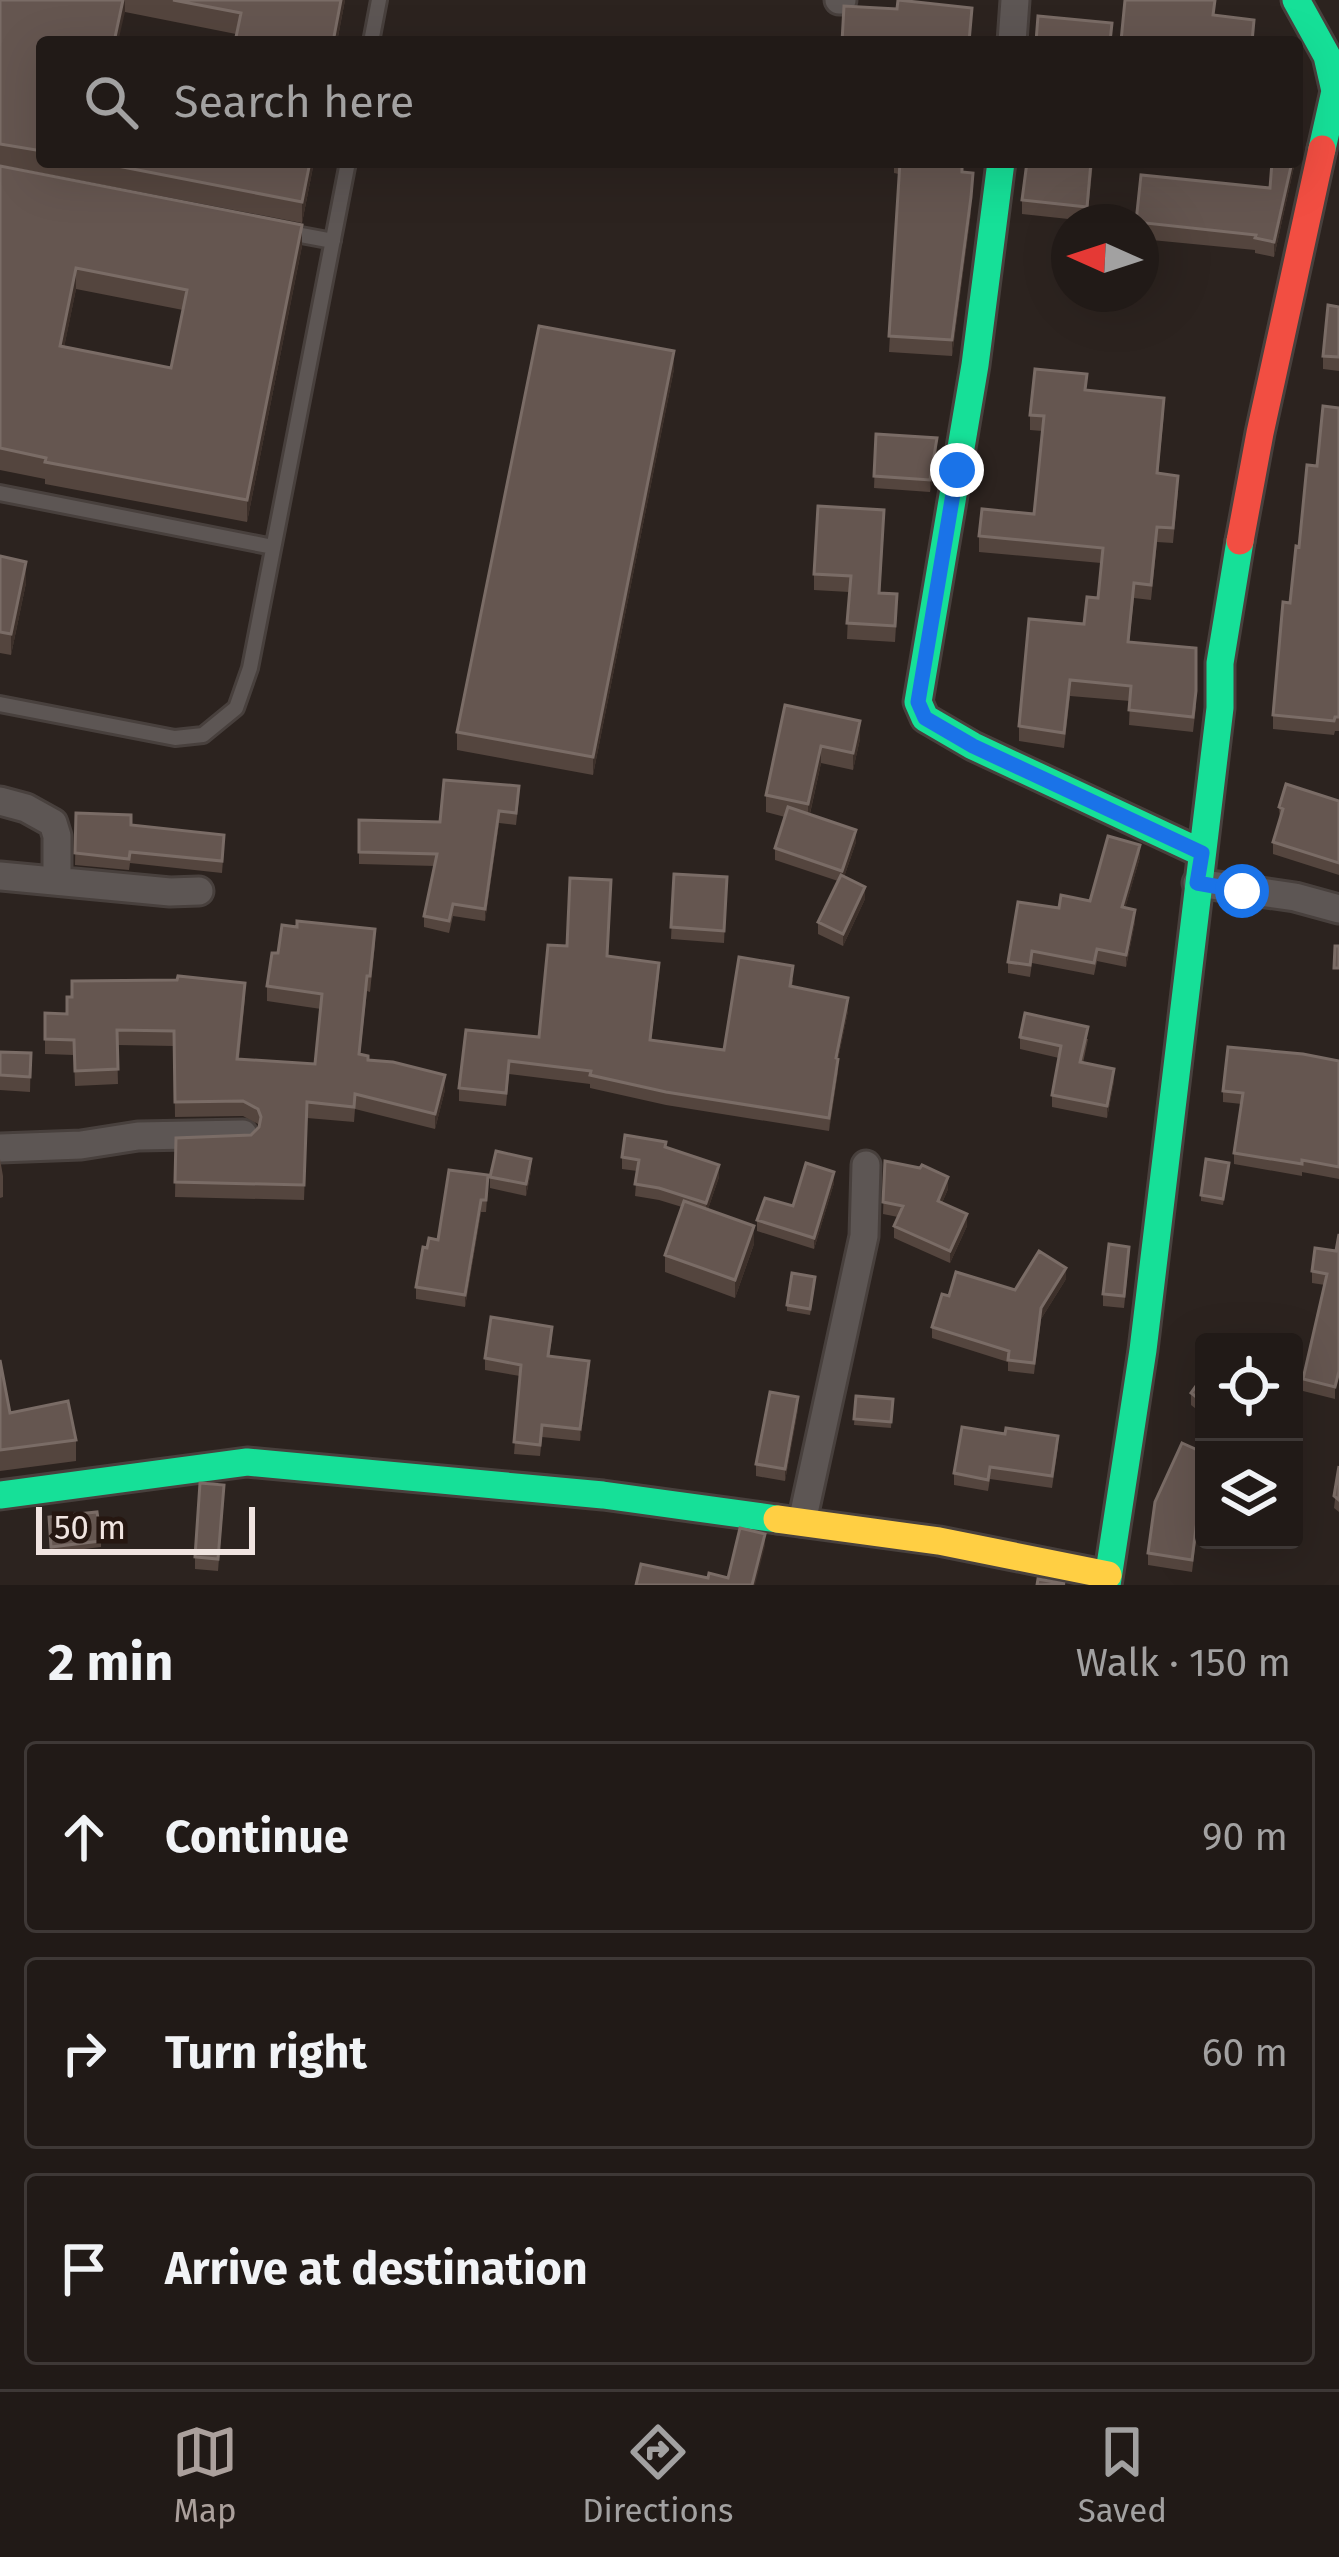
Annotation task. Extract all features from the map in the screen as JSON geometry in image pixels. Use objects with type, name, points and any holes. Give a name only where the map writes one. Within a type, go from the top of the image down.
[{"type":"street","points":[[1013,36],[1016,0]]},
{"type":"street","points":[[0,1495],[247,1462],[603,1495],[802,1522],[939,1541],[1107,1580],[1143,1350],[1229,602],[1260,433],[1335,92],[1328,56],[1296,0]]},
{"type":"street","points":[[1000,168],[992,259],[920,709],[925,718],[973,746],[1202,853]]},
{"type":"street","points":[[0,801],[53,823],[58,881]]},
{"type":"street","points":[[0,876],[200,891]]},
{"type":"street","points":[[1197,883],[1295,897],[1339,909]]},
{"type":"street","points":[[0,1148],[81,1145],[138,1136],[243,1134]]},
{"type":"street","points":[[802,1522],[864,1235],[866,1165]]},
{"type":"lane","points":[[372,36],[379,0]]},
{"type":"lane","points":[[0,704],[175,738],[203,735],[236,708],[250,668],[347,168]]},
{"type":"lane","points":[[267,228],[333,241]]},
{"type":"lane","points":[[0,493],[273,547]]},
{"type":"building","points":[[0,0],[123,0],[115,36],[36,36],[36,150],[0,144]]},
{"type":"building","points":[[173,0],[341,0],[334,36],[236,36],[241,13]]},
{"type":"building","points":[[898,0],[972,8],[970,36],[842,36],[844,6],[897,9]]},
{"type":"building","points":[[1125,0],[1215,0],[1213,15],[1254,20],[1253,36],[1121,36]]},
{"type":"building","points":[[1038,16],[1112,23],[1111,36],[1036,36]]},
{"type":"building","points":[[0,166],[302,225],[247,500],[45,462],[46,458],[0,448]],"holes":[[[76,268],[187,290],[171,368],[60,346]]]},
{"type":"building","points":[[128,168],[309,168],[302,202]]},
{"type":"building","points":[[900,168],[962,168],[962,172],[973,173],[952,340],[889,336]]},
{"type":"building","points":[[1026,168],[1090,168],[1087,204],[1022,200]]},
{"type":"building","points":[[1272,168],[1291,168],[1274,242],[1256,235],[1159,224],[1159,204],[1138,204],[1141,175],[1270,188]]},
{"type":"building","points":[[1328,305],[1339,307],[1339,357],[1323,356]]},
{"type":"building","points":[[539,326],[674,351],[593,757],[457,732]]},
{"type":"building","points":[[1035,369],[1087,374],[1085,390],[1164,398],[1157,473],[1178,476],[1173,528],[1157,527],[1151,585],[1134,583],[1128,642],[1196,648],[1193,717],[1129,710],[1131,686],[1070,680],[1064,733],[1019,726],[1029,619],[1084,624],[1087,597],[1098,598],[1103,548],[979,536],[982,509],[1034,514],[1044,416],[1030,415]]},
{"type":"building","points":[[1323,406],[1339,408],[1339,717],[1334,721],[1273,715],[1283,602],[1290,603],[1307,465],[1317,466]]},
{"type":"building","points":[[876,434],[937,438],[930,480],[874,476]]},
{"type":"building","points":[[818,506],[884,510],[879,593],[897,594],[895,626],[847,623],[851,576],[814,574]]},
{"type":"building","points":[[0,556],[26,562],[11,634],[0,632]]},
{"type":"building","points":[[785,705],[860,721],[853,753],[821,746],[808,804],[766,795]]},
{"type":"building","points":[[444,780],[519,786],[516,813],[499,811],[485,909],[453,904],[449,921],[424,916],[437,854],[359,852],[359,820],[440,822]]},
{"type":"building","points":[[1286,784],[1339,801],[1339,863],[1273,842]]},
{"type":"building","points":[[788,807],[856,830],[842,871],[775,848]]},
{"type":"building","points":[[76,813],[131,815],[131,825],[224,835],[222,861],[130,852],[129,859],[75,853]]},
{"type":"building","points":[[1108,836],[1140,845],[1122,907],[1135,910],[1126,955],[1097,949],[1094,963],[1032,951],[1030,965],[1008,962],[1018,902],[1059,908],[1061,895],[1090,901]]},
{"type":"building","points":[[674,874],[727,877],[724,931],[671,927]]},
{"type":"building","points":[[841,875],[865,887],[843,934],[818,922]]},
{"type":"building","points":[[570,878],[611,880],[607,956],[659,963],[650,1040],[724,1050],[739,957],[793,966],[790,986],[848,998],[829,1118],[666,1092],[590,1075],[591,1071],[509,1061],[506,1093],[459,1088],[466,1030],[539,1037],[548,945],[567,946]]},
{"type":"building","points":[[297,921],[375,929],[359,1054],[368,1060],[445,1075],[435,1114],[355,1094],[354,1107],[307,1102],[304,1185],[175,1182],[176,1138],[251,1135],[259,1127],[258,1109],[243,1101],[175,1102],[174,1031],[117,1030],[118,1069],[75,1071],[74,1040],[45,1039],[45,1013],[67,1014],[72,981],[177,980],[178,976],[245,983],[237,1059],[315,1064],[322,994],[267,986],[282,925],[297,927]]},
{"type":"building","points":[[1335,946],[1339,946],[1339,968],[1334,968]]},
{"type":"building","points":[[1025,1013],[1088,1027],[1080,1062],[1114,1069],[1107,1106],[1052,1095],[1061,1046],[1020,1037]]},
{"type":"building","points":[[1228,1047],[1339,1061],[1339,1167],[1234,1153],[1243,1093],[1223,1091]]},
{"type":"building","points":[[0,1052],[31,1053],[30,1077],[0,1075]]},
{"type":"building","points":[[625,1135],[666,1142],[665,1147],[719,1165],[706,1203],[635,1184],[639,1160],[622,1157]]},
{"type":"building","points":[[496,1151],[531,1159],[526,1184],[490,1177]]},
{"type":"building","points":[[1206,1159],[1229,1163],[1223,1199],[1201,1195]]},
{"type":"building","points":[[885,1161],[922,1165],[948,1177],[938,1201],[967,1214],[950,1251],[894,1226],[903,1206],[883,1202]]},
{"type":"building","points":[[806,1163],[834,1172],[814,1238],[757,1220],[765,1198],[793,1206]]},
{"type":"building","points":[[449,1170],[488,1175],[465,1295],[416,1287],[423,1247],[427,1248],[429,1238],[438,1240]]},
{"type":"building","points":[[684,1201],[754,1226],[735,1280],[665,1255]]},
{"type":"building","points":[[1339,1234],[1335,1387],[1303,1379],[1327,1274],[1312,1271],[1315,1248],[1336,1251]]},
{"type":"building","points":[[1109,1244],[1129,1247],[1124,1296],[1103,1294]]},
{"type":"building","points":[[1039,1251],[1066,1268],[1041,1308],[1034,1363],[1008,1360],[1009,1351],[932,1327],[942,1294],[949,1296],[956,1272],[1015,1290]]},
{"type":"building","points":[[792,1273],[815,1277],[810,1309],[787,1305]]},
{"type":"building","points":[[491,1317],[552,1327],[548,1356],[589,1361],[580,1429],[542,1425],[540,1445],[514,1442],[521,1365],[485,1358]]},
{"type":"building","points":[[0,1360],[10,1413],[68,1401],[76,1440],[0,1450]]},
{"type":"building","points":[[770,1392],[798,1397],[785,1469],[756,1464]]},
{"type":"building","points":[[856,1396],[893,1399],[891,1422],[854,1419]]},
{"type":"building","points":[[962,1427],[1058,1436],[1052,1476],[990,1467],[988,1480],[954,1473]]},
{"type":"building","points":[[1182,1443],[1195,1449],[1192,1560],[1148,1553],[1155,1502]]},
{"type":"building","points":[[200,1483],[224,1485],[218,1559],[195,1557]]},
{"type":"building","points":[[97,1512],[101,1541],[51,1547],[49,1517]]},
{"type":"building","points":[[740,1528],[765,1534],[752,1585],[636,1585],[641,1564],[728,1578]]},
{"type":"traffic: fast","points":[[1296,0],[1327,56],[1335,91],[1322,149]]},
{"type":"traffic: fast","points":[[1000,168],[975,365],[918,702],[925,718],[973,746],[1202,853]]},
{"type":"traffic: fast","points":[[1107,1585],[1143,1350],[1220,708],[1220,663],[1240,541]]},
{"type":"traffic: fast","points":[[0,1495],[247,1462],[603,1495],[777,1519]]},
{"type":"traffic: slow","points":[[777,1519],[939,1541],[1108,1575]]},
{"type":"traffic: jam","points":[[1240,541],[1322,149]]},
{"type":"route","points":[[957,470],[918,702],[925,718],[973,746],[1202,853],[1197,883],[1242,891]]}]
